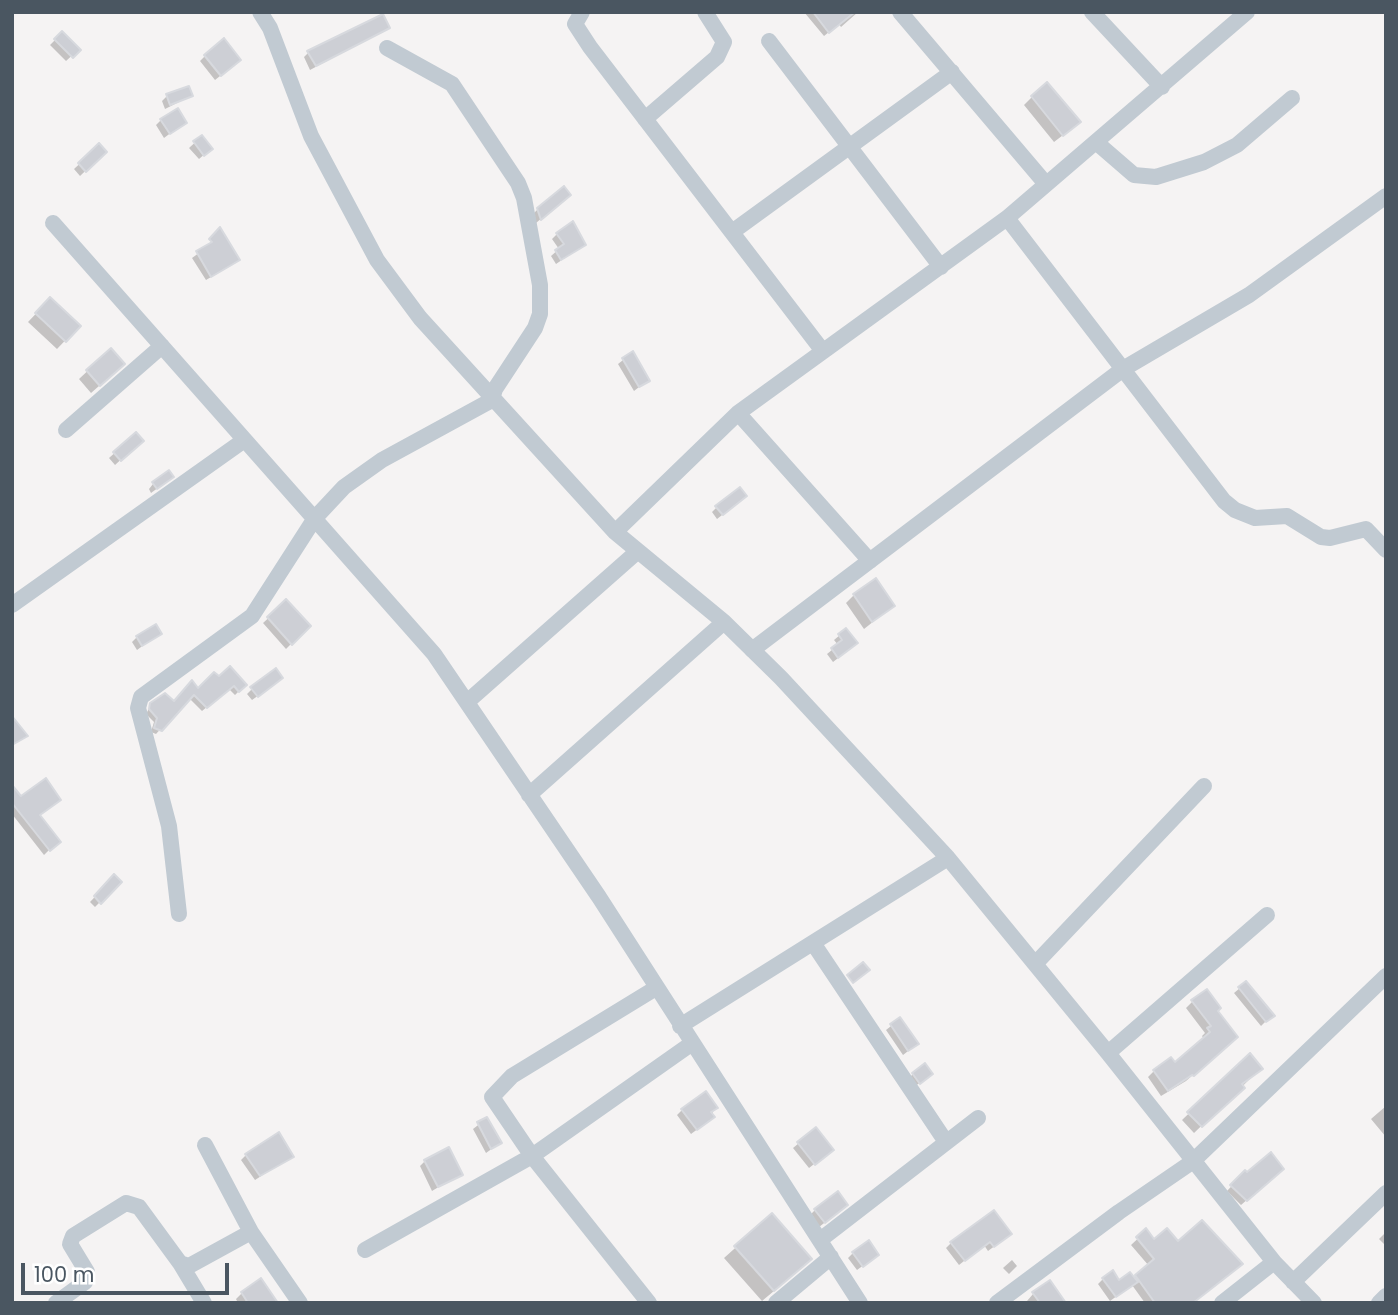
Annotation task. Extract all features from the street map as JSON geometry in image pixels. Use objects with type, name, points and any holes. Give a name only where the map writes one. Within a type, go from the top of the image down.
[{"type":"street","points":[[260,12],[270,28],[311,136],[377,260],[420,318],[615,532],[724,622],[948,858],[1036,963],[1274,1262],[1314,1303]]},
{"type":"street","points":[[582,12],[575,24],[645,120],[822,350]]},
{"type":"street","points":[[645,120],[717,57],[724,42],[705,12]]},
{"type":"street","points":[[900,12],[1046,184]]},
{"type":"street","points":[[1092,12],[1162,87]]},
{"type":"street","points":[[615,532],[738,413],[1007,218],[1162,87],[1241,14]]},
{"type":"street","points":[[769,41],[941,267]]},
{"type":"street","points":[[179,914],[169,826],[138,708],[141,698],[252,616],[315,518],[362,472],[492,400],[495,389],[535,328],[540,314],[540,285],[524,198],[518,183],[459,92],[442,77],[387,48]]},
{"type":"street","points":[[732,232],[952,72]]},
{"type":"street","points":[[1097,143],[1134,175],[1156,177],[1204,162],[1237,145],[1292,97]]},
{"type":"street","points":[[752,650],[1123,369],[1249,295],[1386,196]]},
{"type":"street","points":[[1007,218],[1224,501],[1235,510],[1255,518],[1287,516],[1321,537],[1330,538],[1366,529],[1386,550]]},
{"type":"street","points":[[53,223],[434,653],[860,1303]]},
{"type":"street","points":[[66,430],[162,346]]},
{"type":"street","points":[[738,413],[870,561]]},
{"type":"street","points":[[12,605],[243,440]]},
{"type":"street","points":[[467,702],[638,551]]},
{"type":"street","points":[[529,795],[724,622]]},
{"type":"street","points":[[1036,963],[1204,786]]},
{"type":"street","points":[[680,1026],[948,858]]},
{"type":"street","points":[[1108,1053],[1267,915]]},
{"type":"street","points":[[813,943],[946,1142]]},
{"type":"street","points":[[997,1303],[1119,1212],[1192,1162],[1386,976]]},
{"type":"street","points":[[649,1303],[532,1156],[492,1097],[512,1076],[656,988]]},
{"type":"street","points":[[365,1250],[532,1156],[691,1044]]},
{"type":"street","points":[[820,1240],[978,1118]]},
{"type":"street","points":[[205,1144],[251,1231],[300,1303]]},
{"type":"street","points":[[1293,1282],[1386,1193]]},
{"type":"street","points":[[56,1303],[85,1282],[87,1277],[70,1244],[73,1236],[127,1203],[139,1207],[180,1263],[204,1303]]},
{"type":"street","points":[[180,1263],[189,1266],[199,1263],[251,1231]]},
{"type":"street","points":[[776,1303],[831,1256]]},
{"type":"street","points":[[1223,1303],[1274,1262]]},
{"type":"street","points":[[1378,1303],[1386,1296]]},
{"type":"building","points":[[813,12],[855,12],[829,33]]},
{"type":"building","points":[[383,14],[390,28],[316,66],[307,51]]},
{"type":"building","points":[[62,31],[81,50],[73,58],[54,39]]},
{"type":"building","points":[[224,38],[241,60],[221,76],[204,55]]},
{"type":"building","points":[[1047,82],[1081,122],[1063,136],[1031,96]]},
{"type":"building","points":[[189,86],[193,96],[170,105],[166,94]]},
{"type":"building","points":[[178,108],[187,123],[170,134],[160,119]]},
{"type":"building","points":[[202,135],[213,149],[204,156],[193,141]]},
{"type":"building","points":[[99,143],[107,152],[86,172],[78,163]]},
{"type":"building","points":[[564,186],[571,195],[541,220],[537,208]]},
{"type":"building","points":[[573,221],[586,245],[561,260],[555,250],[564,244],[556,233]]},
{"type":"building","points":[[220,227],[240,260],[211,277],[196,251],[212,242],[209,239]]},
{"type":"building","points":[[50,297],[81,326],[66,342],[35,313]]},
{"type":"building","points":[[111,348],[125,364],[100,386],[86,370]]},
{"type":"building","points":[[633,351],[650,381],[639,387],[622,358]]},
{"type":"building","points":[[136,432],[144,441],[121,461],[113,452]]},
{"type":"building","points":[[169,470],[174,477],[157,489],[152,482]]},
{"type":"building","points":[[740,487],[747,496],[723,515],[715,506]]},
{"type":"building","points":[[876,578],[895,606],[872,622],[853,594]]},
{"type":"building","points":[[286,599],[311,626],[292,645],[267,617]]},
{"type":"building","points":[[156,624],[162,634],[142,646],[136,636]]},
{"type":"building","points":[[846,628],[858,643],[838,658],[831,648],[842,640],[838,634]]},
{"type":"building","points":[[230,666],[247,685],[239,692],[234,686],[207,708],[194,695],[162,731],[154,728],[157,718],[149,709],[150,703],[165,693],[174,701],[192,680],[198,688],[214,672],[219,676]]},
{"type":"building","points":[[276,668],[283,678],[258,697],[250,687]]},
{"type":"building","points":[[12,716],[28,736],[12,745]]},
{"type":"building","points":[[46,778],[61,800],[40,815],[61,842],[50,851],[12,803],[12,785],[21,796]]},
{"type":"building","points":[[114,874],[122,882],[101,904],[94,896]]},
{"type":"building","points":[[863,962],[870,970],[853,983],[847,975]]},
{"type":"building","points":[[1246,981],[1275,1016],[1266,1022],[1238,987]]},
{"type":"building","points":[[1207,989],[1221,1008],[1218,1011],[1238,1037],[1194,1076],[1168,1091],[1153,1070],[1171,1057],[1175,1062],[1210,1032],[1207,1028],[1211,1026],[1191,1000]]},
{"type":"building","points":[[900,1017],[919,1044],[908,1051],[890,1024]]},
{"type":"building","points":[[1250,1053],[1263,1069],[1242,1084],[1245,1088],[1202,1127],[1187,1112]]},
{"type":"building","points":[[925,1063],[933,1074],[920,1084],[912,1073]]},
{"type":"building","points":[[706,1091],[718,1108],[711,1112],[715,1117],[697,1130],[681,1109]]},
{"type":"building","points":[[487,1117],[502,1143],[491,1149],[477,1122]]},
{"type":"building","points":[[816,1127],[834,1150],[815,1165],[797,1142]]},
{"type":"building","points":[[279,1132],[294,1157],[260,1176],[245,1154]]},
{"type":"building","points":[[449,1147],[463,1175],[438,1187],[424,1160]]},
{"type":"building","points":[[1271,1152],[1284,1169],[1247,1201],[1230,1185],[1245,1170],[1247,1172]]},
{"type":"building","points":[[838,1191],[848,1205],[825,1223],[814,1209]]},
{"type":"building","points":[[994,1210],[1012,1234],[994,1247],[990,1242],[965,1261],[950,1242]]},
{"type":"building","points":[[772,1213],[812,1259],[774,1291],[734,1246]]},
{"type":"building","points":[[1202,1220],[1243,1264],[1193,1303],[1155,1303],[1135,1275],[1154,1259],[1136,1237],[1146,1228],[1154,1239],[1167,1228],[1178,1241]]},
{"type":"building","points":[[869,1240],[879,1255],[863,1267],[852,1252]]},
{"type":"building","points":[[1113,1270],[1119,1280],[1130,1272],[1138,1282],[1116,1297],[1102,1278]]},
{"type":"building","points":[[261,1278],[278,1303],[248,1303],[241,1292]]},
{"type":"building","points":[[1050,1280],[1066,1303],[1040,1303],[1032,1292]]}]
